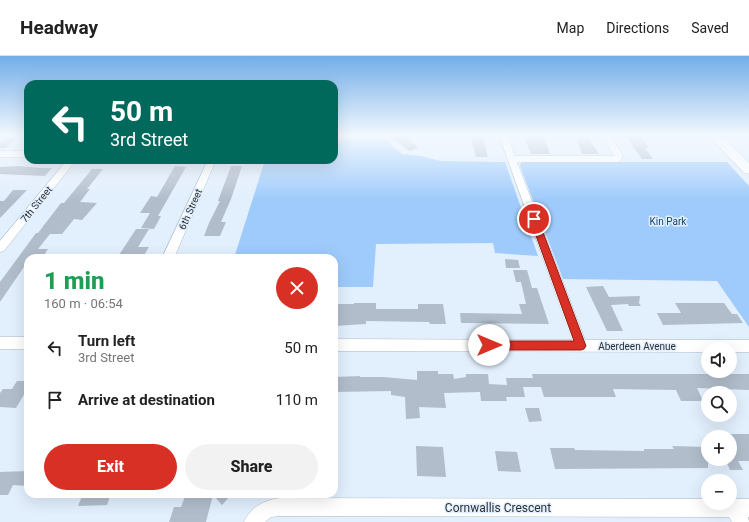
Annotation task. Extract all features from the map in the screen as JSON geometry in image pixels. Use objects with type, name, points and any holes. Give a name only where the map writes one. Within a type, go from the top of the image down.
[{"type":"street","points":[[581,346],[512,159],[618,159],[619,157]]},
{"type":"street","points":[[736,157],[749,170]]},
{"type":"street","name":"7th Street","points":[[0,248],[69,164]]},
{"type":"street","name":"6th Street","points":[[170,254],[210,164]]},
{"type":"street","points":[[0,343],[24,343]]},
{"type":"street","name":"Aberdeen Avenue","points":[[338,345],[749,346]]},
{"type":"street","name":"Cornwallis Crescent","points":[[253,522],[264,511],[276,508],[741,512]]},
{"type":"green space","points":[[338,157],[424,157],[440,161],[505,162],[538,256],[495,253],[493,243],[376,244],[373,287],[338,287],[338,254],[235,254],[264,164],[338,164]]},
{"type":"green space","name":"Kin Park","points":[[727,162],[749,186],[749,327],[717,281],[563,279],[520,166],[521,163]]},
{"type":"building","points":[[640,157],[651,157],[653,159],[642,159]]},
{"type":"building","points":[[18,166],[52,168],[45,176],[0,174],[0,167]]},
{"type":"building","points":[[175,166],[186,167],[158,216],[161,216],[154,229],[141,228],[150,213],[140,213],[151,196],[157,197]]},
{"type":"building","points":[[231,166],[242,166],[231,199],[221,222],[226,222],[220,236],[204,236],[220,201],[218,201]]},
{"type":"building","points":[[92,169],[103,169],[87,189],[90,189],[80,202],[97,203],[82,220],[74,219],[62,234],[50,234],[38,249],[48,249],[45,254],[24,254],[24,267],[0,302],[0,282],[36,233],[38,233],[61,203],[64,203]]},
{"type":"building","points":[[13,190],[27,190],[0,218],[0,201],[4,201]]},
{"type":"building","points":[[136,229],[149,229],[138,247],[149,247],[145,254],[120,254]]},
{"type":"building","points":[[505,259],[518,260],[520,268],[506,268]]},
{"type":"building","points":[[513,270],[527,270],[532,288],[537,288],[549,324],[461,323],[460,313],[522,314],[519,304],[526,304],[521,282],[516,282]]},
{"type":"building","points":[[603,286],[609,297],[640,296],[639,303],[641,306],[629,306],[628,304],[611,305],[623,331],[607,331],[586,287]]},
{"type":"building","points":[[376,303],[376,309],[418,309],[418,304],[443,304],[446,324],[430,324],[429,322],[366,321],[366,324],[338,326],[338,304]]},
{"type":"building","points":[[675,303],[724,303],[732,314],[737,314],[743,323],[663,325],[657,313],[681,313]]},
{"type":"building","points":[[417,371],[438,371],[438,374],[453,374],[454,379],[466,377],[466,374],[488,374],[489,384],[507,385],[506,378],[533,378],[532,374],[701,374],[701,378],[737,378],[737,374],[749,374],[749,390],[737,390],[737,386],[701,386],[701,388],[697,388],[701,397],[701,401],[681,401],[676,390],[613,389],[616,397],[544,397],[541,387],[523,387],[525,397],[506,397],[507,401],[481,401],[480,392],[444,393],[446,408],[419,407],[420,418],[406,419],[405,397],[391,395],[391,391],[338,392],[338,377],[383,377],[417,380]]},
{"type":"building","points":[[17,381],[24,381],[24,395],[16,408],[0,407],[0,393],[3,389],[12,389]]},
{"type":"building","points":[[525,408],[539,408],[542,421],[529,422]]},
{"type":"building","points":[[737,434],[749,434],[749,461],[738,461],[743,470],[730,470],[728,466],[737,466]]},
{"type":"building","points":[[416,446],[443,447],[446,477],[417,476]]},
{"type":"building","points":[[672,446],[701,447],[701,466],[708,466],[708,468],[555,469],[550,448],[574,448],[575,450],[644,451],[644,449],[674,449]]},
{"type":"building","points":[[495,451],[517,452],[521,472],[498,471]]},
{"type":"building","points":[[24,471],[24,486],[13,485],[8,495],[0,495],[0,472]]},
{"type":"building","points":[[81,498],[110,498],[107,505],[78,506]]},
{"type":"building","points":[[184,498],[212,498],[206,522],[169,522],[174,507],[181,507]]},
{"type":"building","points":[[216,498],[228,498],[222,505]]},
{"type":"route","points":[[489,345],[581,346],[534,219]]}]
